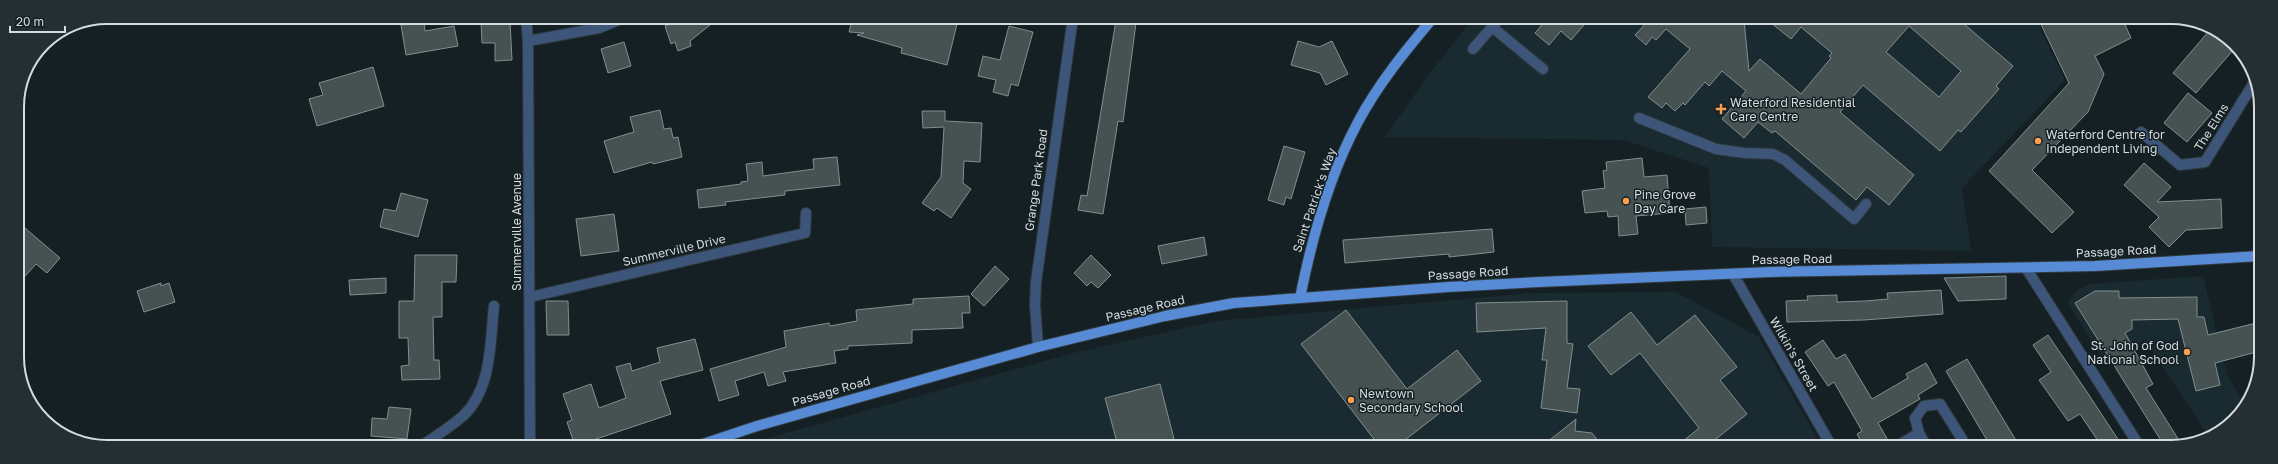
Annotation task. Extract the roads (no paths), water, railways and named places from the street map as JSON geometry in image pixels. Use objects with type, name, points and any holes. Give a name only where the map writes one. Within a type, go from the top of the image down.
[{"type":"main road","name":"Saint Patrick's Way","points":[[1300,298],[1318,223],[1334,175],[1352,133],[1374,95],[1428,24]]},
{"type":"main road","name":"Passage Road","points":[[716,440],[757,426],[1038,347],[1214,306],[1448,287],[1733,274],[2026,268],[2254,256]]},
{"type":"street","name":"Summerville Avenue","points":[[527,24],[528,41],[530,440]]},
{"type":"street","points":[[528,41],[599,28],[609,24]]},
{"type":"street","name":"Grange Park Road","points":[[1038,347],[1035,305],[1036,282],[1070,24]]},
{"type":"street","points":[[1473,49],[1495,24]]},
{"type":"street","points":[[1492,27],[1543,69]]},
{"type":"street","name":"The Elms","points":[[2141,132],[2180,165],[2205,162],[2251,87]]},
{"type":"street","points":[[1639,118],[1716,149],[1745,154],[1773,154],[1785,160],[1854,219],[1866,204]]},
{"type":"street","name":"Summerville Drive","points":[[530,297],[805,233],[806,214]]},
{"type":"street","points":[[2026,268],[2136,440]]},
{"type":"street","name":"Wilkin's Street","points":[[1733,274],[1828,440]]},
{"type":"street","points":[[429,440],[464,415],[478,395],[487,370],[494,306]]},
{"type":"street","points":[[1923,440],[1919,433],[1915,418],[1924,406],[1940,404],[1963,440]]},
{"type":"street","points":[[1908,440],[1919,433]]},
{"type":"place","name":"Waterford Residential Care Centre","points":[[1721,109]]},
{"type":"place","name":"Waterford Centre for Independent Living","points":[[2038,141]]},
{"type":"place","name":"Pine Grove Day Care","points":[[1626,201]]},
{"type":"place","name":"St. John of God National School","points":[[2187,352]]},
{"type":"place","name":"Newtown Secondary School","points":[[1351,400]]}]
